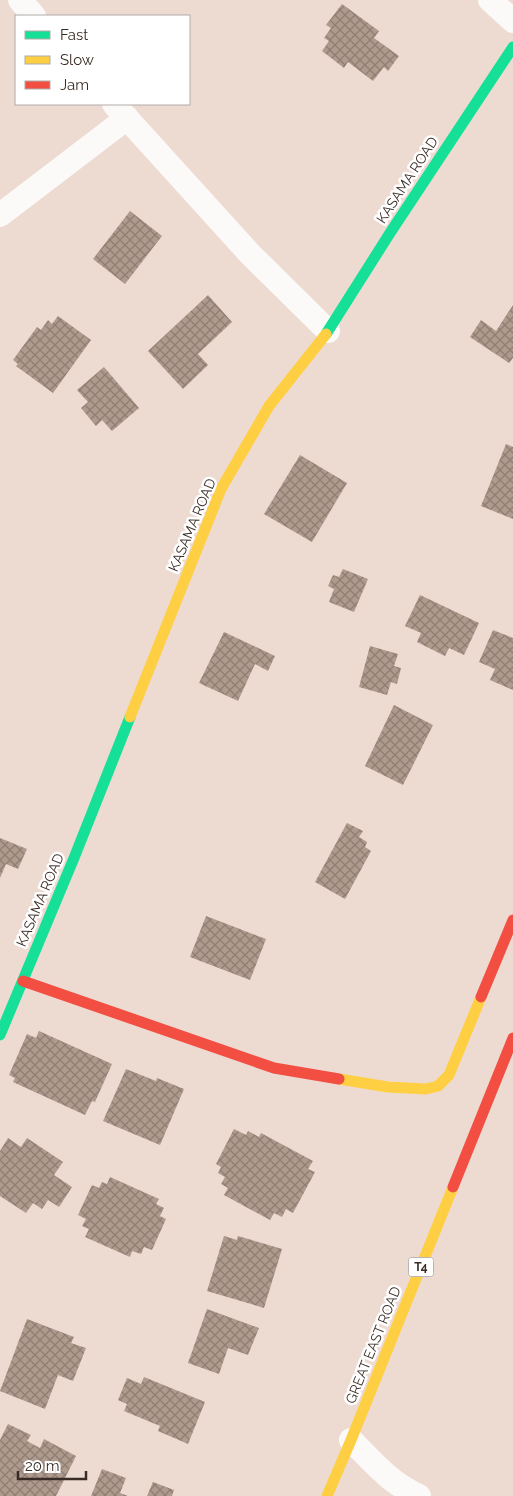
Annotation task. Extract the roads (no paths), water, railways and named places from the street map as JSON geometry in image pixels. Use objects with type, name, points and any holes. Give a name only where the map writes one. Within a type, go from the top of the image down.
[{"type":"main road","name":"KASAMA ROAD","points":[[0,1035],[74,858],[221,489],[269,406],[328,331],[513,47]]},
{"type":"main road","points":[[23,981],[274,1068],[388,1087],[426,1089],[438,1086],[450,1075],[513,920]]},
{"type":"main road","name":"GREAT EAST ROAD","points":[[327,1496],[513,1038]]},
{"type":"street","points":[[20,0],[33,15]]},
{"type":"street","points":[[490,0],[513,21]]},
{"type":"street","points":[[0,215],[121,111],[250,254],[328,331]]},
{"type":"street","points":[[351,1440],[385,1474],[406,1491],[419,1496]]}]
